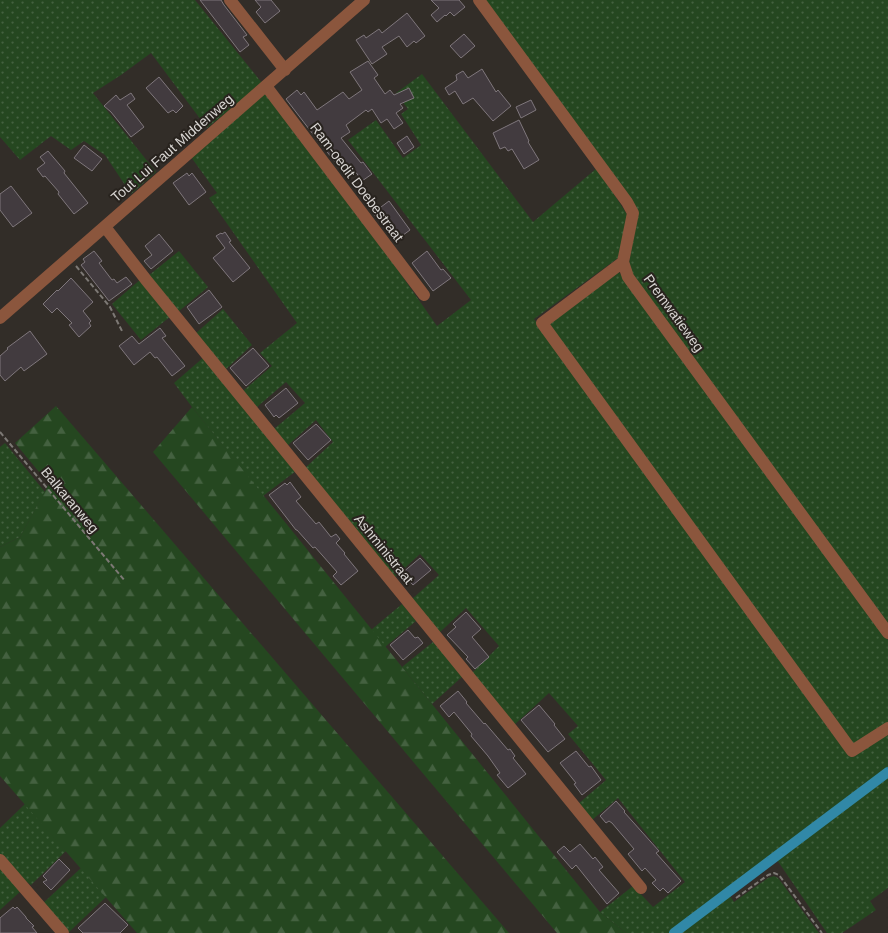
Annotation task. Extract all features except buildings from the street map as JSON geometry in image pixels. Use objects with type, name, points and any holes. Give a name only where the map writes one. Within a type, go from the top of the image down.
[{"type":"street","points":[[230,0],[285,70]]},
{"type":"street","name":"Tout Lui Faut Middenweg","points":[[0,318],[364,0]]},
{"type":"street","points":[[479,0],[627,202],[633,213],[624,262],[542,323],[852,751],[888,728]]},
{"type":"street","name":"Ram-oedit Doebestraat","points":[[266,86],[424,295]]},
{"type":"street","name":"Ashministraat","points":[[105,227],[641,888]]},
{"type":"street","name":"Premwatieweg","points":[[624,262],[628,277],[888,633]]},
{"type":"street","points":[[0,860],[63,933]]},
{"type":"path","points":[[70,258],[110,306],[122,332]]},
{"type":"path","name":"Balkaranweg","points":[[0,432],[125,581]]},
{"type":"path","points":[[736,898],[768,874],[779,875],[822,933]]},
{"type":"green space","points":[[0,0],[195,0],[262,83],[207,128],[151,53],[93,93],[156,172],[131,194],[105,155],[84,141],[71,150],[51,136],[20,160],[0,137]]},
{"type":"green space","points":[[483,0],[888,0],[888,623],[631,275],[629,265],[636,210]]},
{"type":"green space","points":[[422,74],[533,222],[597,168],[628,216],[618,258],[534,319],[850,756],[888,733],[888,888],[870,901],[876,910],[842,933],[827,933],[775,857],[728,893],[734,902],[768,878],[774,876],[778,878],[819,933],[626,933],[600,912],[633,886],[653,907],[685,882],[618,798],[592,820],[578,804],[606,780],[568,734],[578,726],[549,693],[513,726],[472,673],[499,646],[466,608],[439,633],[412,599],[439,575],[420,554],[394,578],[304,469],[333,442],[316,420],[287,446],[274,429],[305,403],[286,382],[257,407],[243,391],[272,366],[260,353],[297,323],[209,198],[217,193],[191,157],[265,92],[365,223],[437,326],[471,300],[348,140],[376,120],[403,158],[421,145],[401,114],[408,109],[396,93]]},
{"type":"green space","points":[[179,251],[208,287],[178,312],[148,276]]},
{"type":"green space","points":[[618,271],[888,640],[888,723],[853,746],[548,323]]},
{"type":"green space","points":[[141,279],[171,316],[141,340],[112,304]]},
{"type":"green space","points":[[223,309],[252,345],[225,370],[195,334]]},
{"type":"green space","points":[[204,357],[296,471],[263,496],[174,383]]},
{"type":"green space","points":[[56,406],[509,933],[137,933],[0,776],[0,547],[20,537],[49,484],[15,443]]},
{"type":"green space","points":[[192,407],[600,912],[626,933],[557,933],[153,452]]},
{"type":"green space","points":[[5,443],[45,492],[20,537],[0,547],[0,447]]},
{"type":"green space","points":[[402,604],[416,621],[385,647],[371,630]]},
{"type":"green space","points":[[433,642],[463,676],[432,704],[402,667]]},
{"type":"green space","points":[[25,804],[66,851],[31,885],[0,855],[0,828]]},
{"type":"green space","points":[[0,866],[22,890],[0,910]]},
{"type":"green space","points":[[81,868],[106,897],[68,933],[42,904]]},
{"type":"waterway","points":[[674,933],[888,772]]}]
